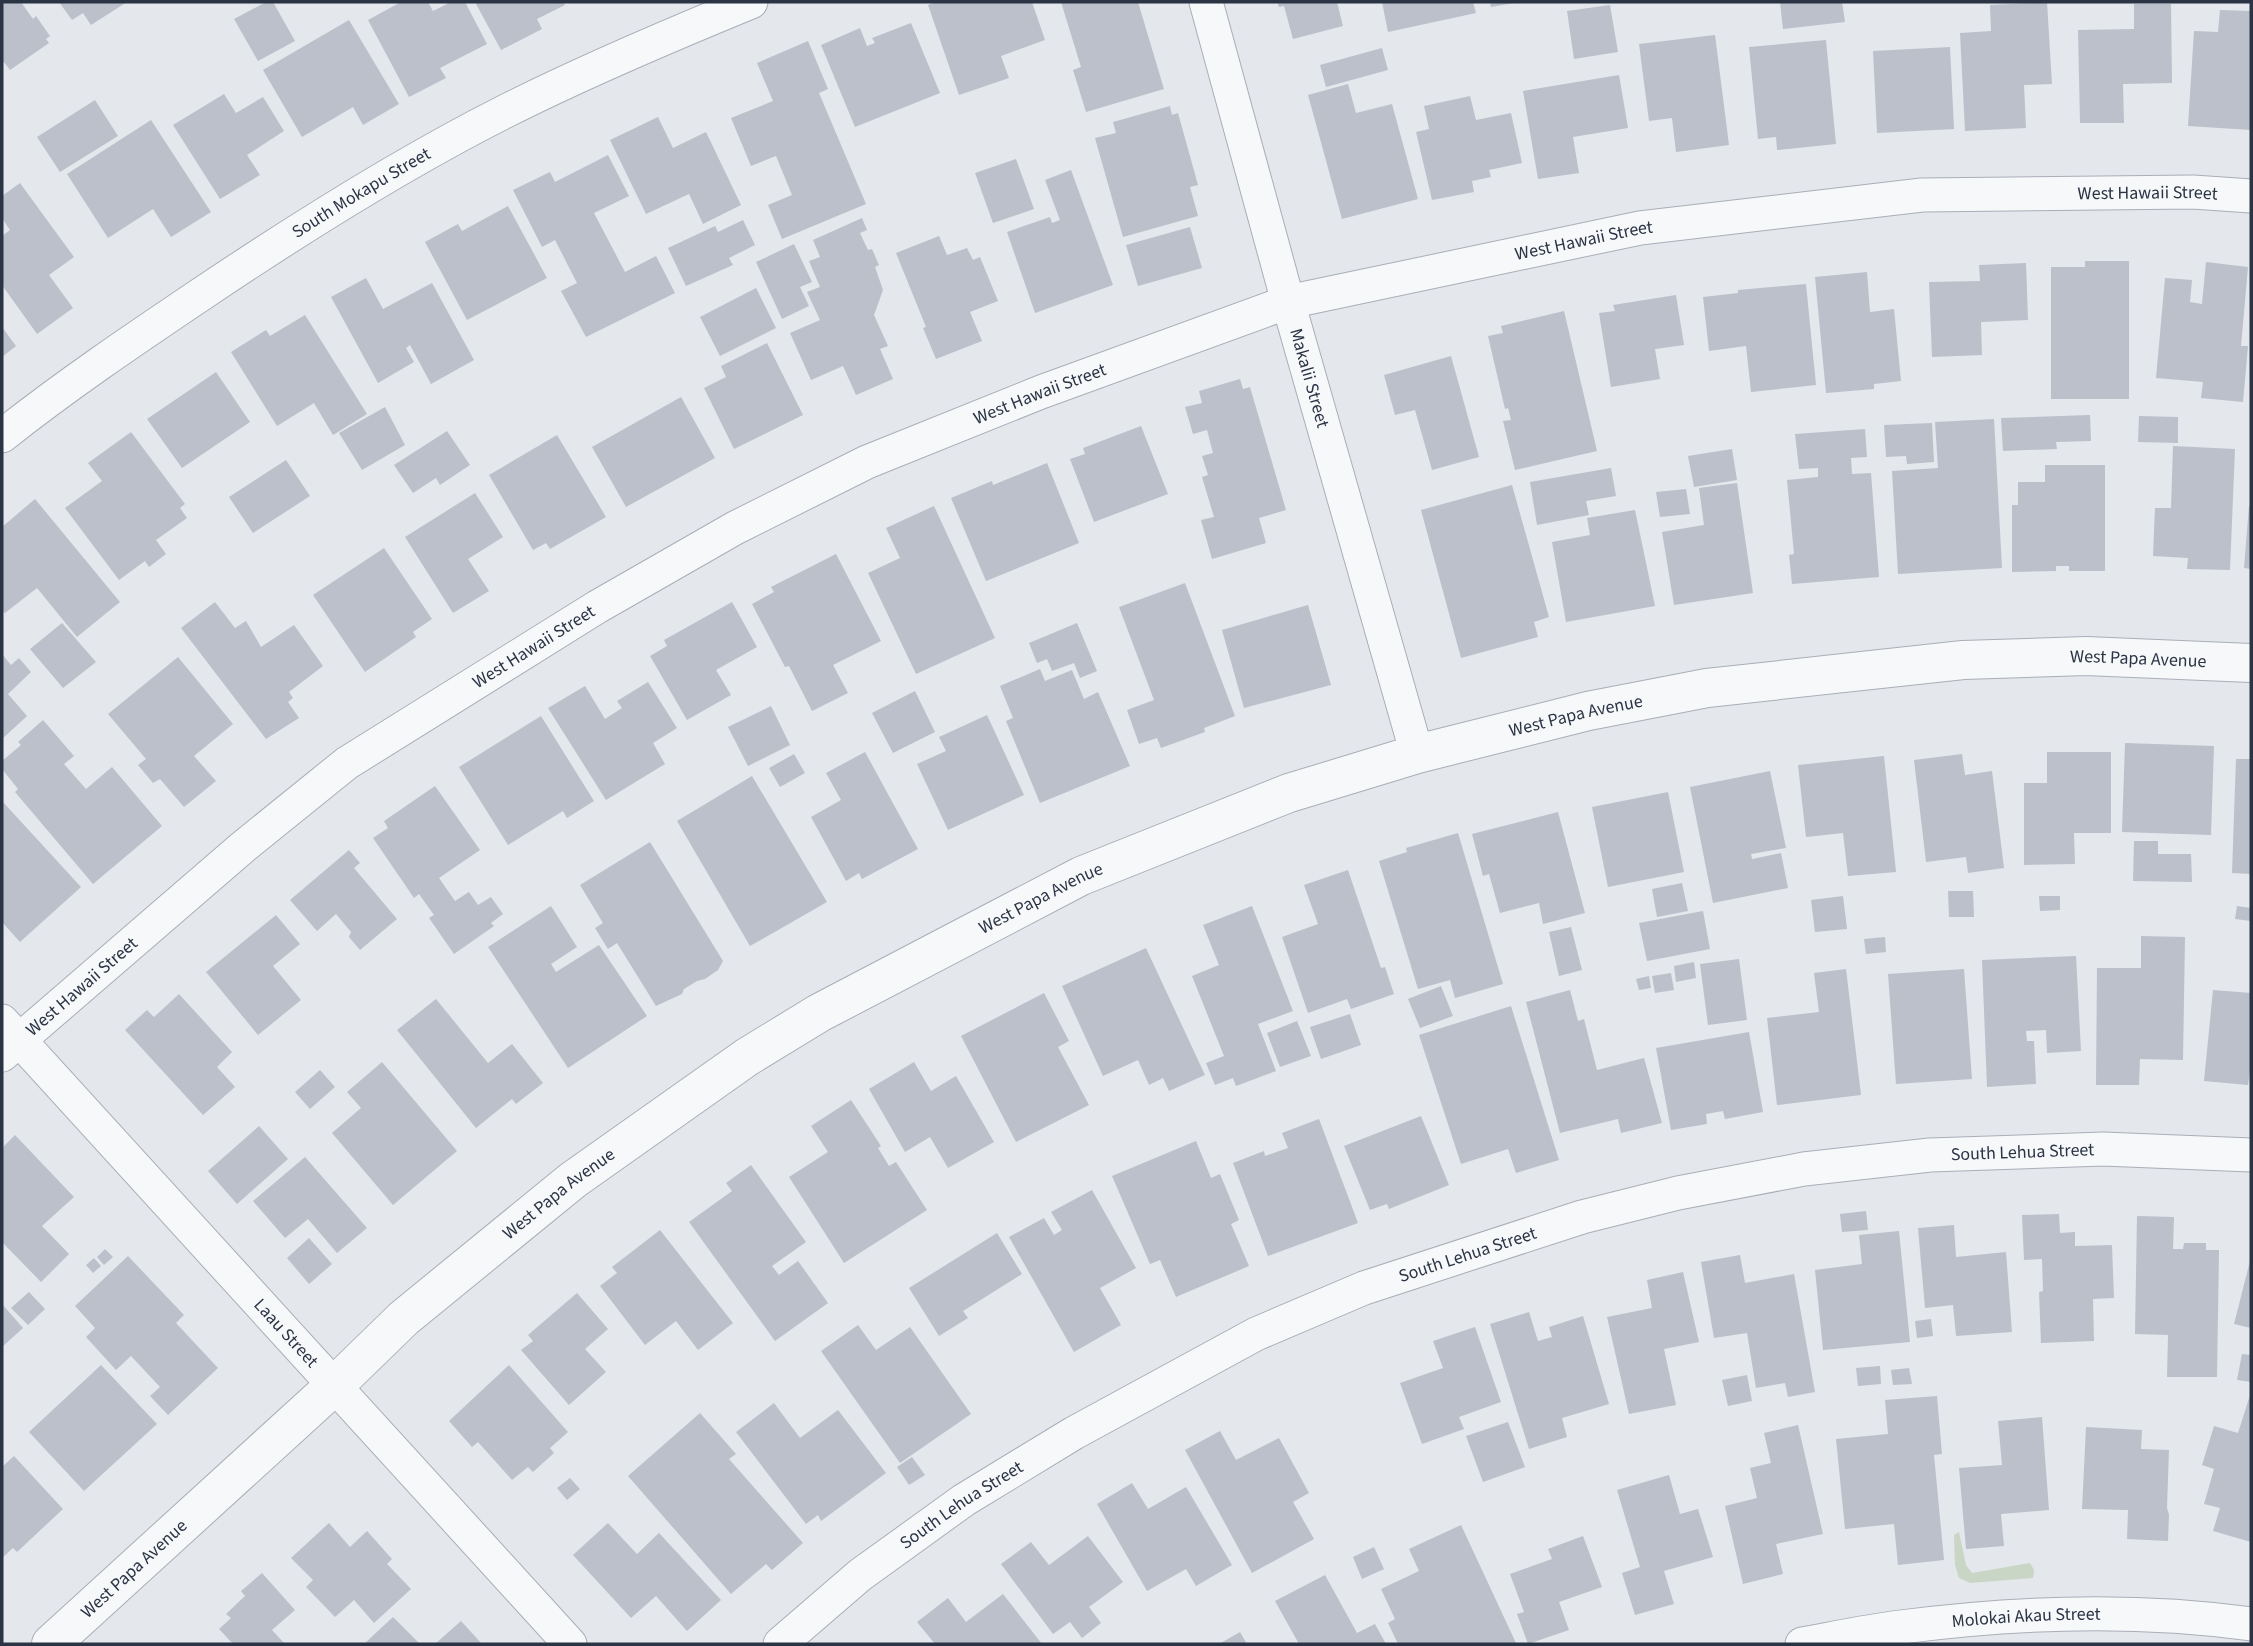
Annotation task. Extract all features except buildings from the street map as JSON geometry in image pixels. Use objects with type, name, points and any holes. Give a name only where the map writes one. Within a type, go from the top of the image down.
[{"type":"street","name":"South Mokapu Street","points":[[2,436],[239,268],[284,238],[393,174],[502,113],[594,69],[751,2]]},
{"type":"street","name":"Makalii Street","points":[[1206,2],[1288,302],[1418,754]]},
{"type":"street","name":"West Hawaii Street","points":[[7,1038],[347,763],[597,607],[735,528],[867,462],[1041,392],[1288,302],[1640,228],[1922,195],[2193,192],[2251,196]]},
{"type":"street","name":"West Papa Avenue","points":[[51,1644],[404,1318],[573,1180],[747,1057],[819,1013],[1082,876],[1289,793],[1418,754],[1588,711],[1707,688],[1963,660],[2087,656],[2251,663]]},
{"type":"street","name":"Laau Street","points":[[7,1038],[334,1385],[570,1644]]},
{"type":"street","name":"South Lehua Street","points":[[780,1644],[860,1575],[964,1500],[1063,1440],[1256,1334],[1364,1288],[1582,1217],[1678,1193],[1804,1169],[1930,1155],[2103,1149],[2251,1155]]},
{"type":"street","name":"Molokai Akau Street","points":[[1802,1644],[1899,1627],[2001,1617],[2107,1614],[2200,1617],[2251,1624]]},
{"type":"green space","points":[[1959,1532],[1966,1565],[1972,1573],[2030,1563],[2034,1570],[2033,1578],[1970,1583],[1959,1578],[1955,1565],[1954,1535]]}]
